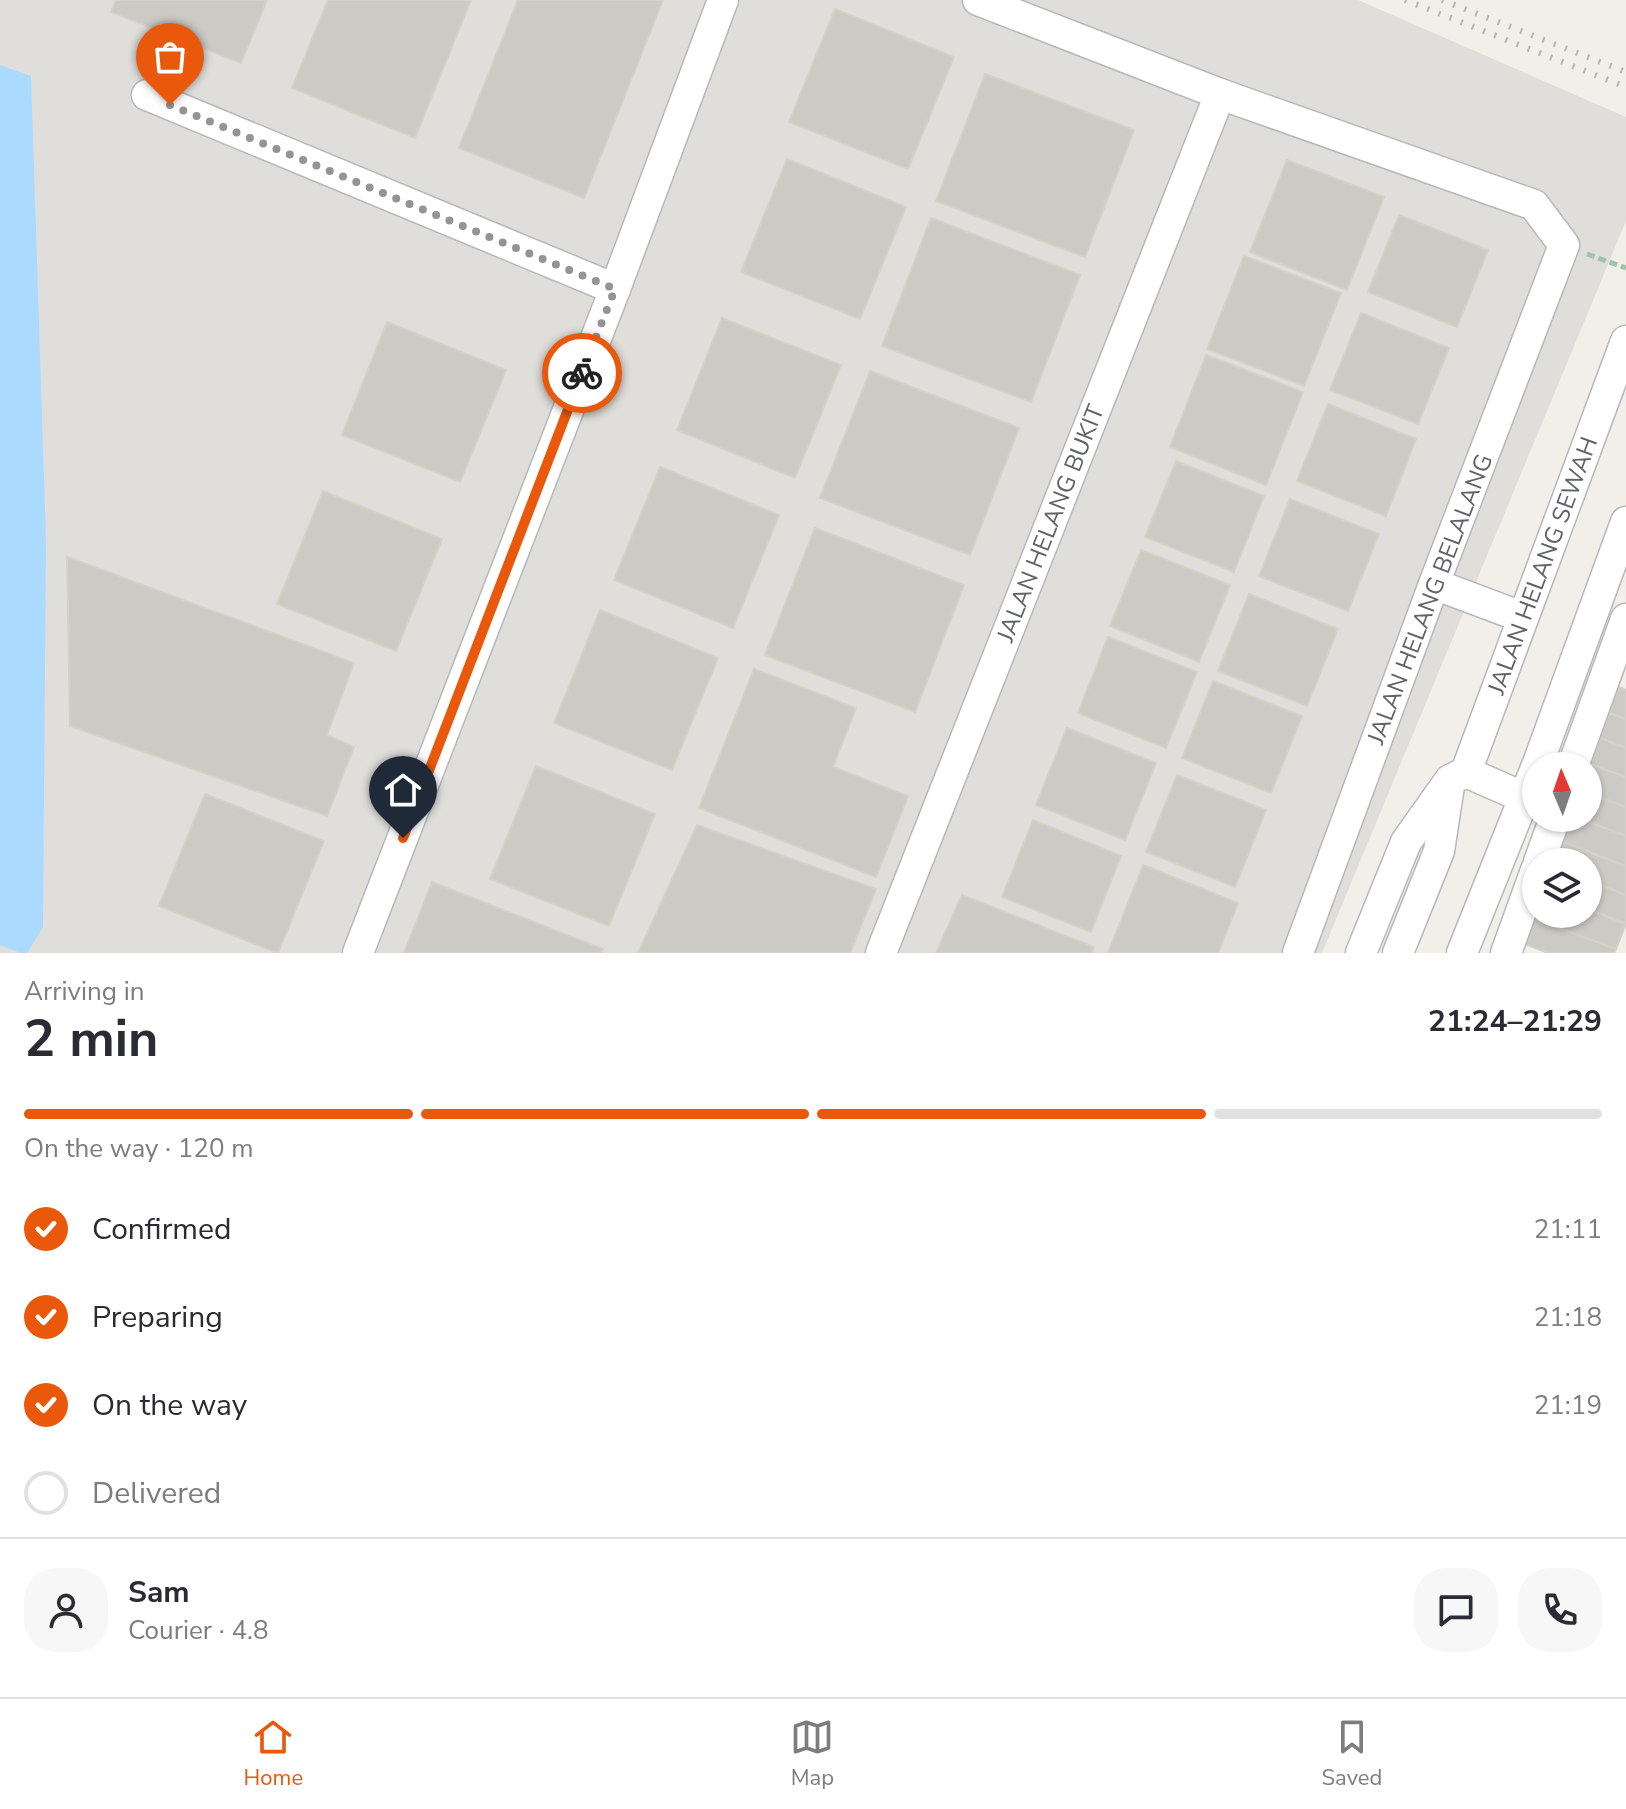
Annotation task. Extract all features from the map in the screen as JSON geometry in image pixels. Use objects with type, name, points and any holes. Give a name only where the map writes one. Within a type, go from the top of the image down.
[{"type":"street","points":[[358,953],[615,289],[723,0]]},
{"type":"street","points":[[978,0],[1220,94],[1534,205],[1564,245]]},
{"type":"street","name":"JALAN HELANG BUKIT","points":[[881,953],[1220,94]]},
{"type":"street","points":[[147,95],[615,289]]},
{"type":"street","name":"JALAN HELANG BELALANG","points":[[1298,953],[1434,584],[1564,245]]},
{"type":"street","name":"JALAN HELANG SEWAH","points":[[1398,953],[1439,851],[1458,776],[1522,617],[1626,341]]},
{"type":"street","points":[[1541,752],[1626,522]]},
{"type":"street","points":[[1434,584],[1522,617]]},
{"type":"street","points":[[1597,600],[1626,612]]},
{"type":"street","points":[[1578,752],[1626,619]]},
{"type":"street","points":[[1458,776],[1522,797]]},
{"type":"street","name":"JALAN HELANG SEWAH","points":[[1361,953],[1406,842],[1458,776]]},
{"type":"street","points":[[1462,953],[1522,805]]},
{"type":"street","points":[[1506,953],[1522,909]]},
{"type":"path","points":[[1564,245],[1626,268]]},
{"type":"shaded area","points":[[0,0],[1358,0],[1626,117],[1626,221],[1322,953],[0,953]]},
{"type":"water","points":[[0,65],[31,76],[46,540],[43,927],[27,953],[0,945]]},
{"type":"building","points":[[116,0],[267,0],[241,63],[111,12]]},
{"type":"building","points":[[328,0],[471,0],[415,138],[292,88]]},
{"type":"building","points":[[518,0],[663,0],[584,198],[459,148]]},
{"type":"building","points":[[835,9],[954,57],[908,169],[789,122]]},
{"type":"building","points":[[985,74],[1134,130],[1085,257],[936,201]]},
{"type":"building","points":[[787,159],[906,207],[860,319],[741,272]]},
{"type":"building","points":[[1287,160],[1384,197],[1347,290],[1250,252]]},
{"type":"building","points":[[1399,215],[1488,250],[1457,327],[1368,292]]},
{"type":"building","points":[[931,218],[1080,275],[1031,402],[882,346]]},
{"type":"building","points":[[1244,256],[1341,293],[1304,386],[1207,349]]},
{"type":"building","points":[[1361,313],[1449,348],[1418,424],[1330,390]]},
{"type":"building","points":[[722,318],[841,365],[795,478],[677,430]]},
{"type":"building","points":[[387,322],[506,370],[460,482],[342,435]]},
{"type":"building","points":[[1206,355],[1303,392],[1266,485],[1170,447]]},
{"type":"building","points":[[870,371],[1019,428],[970,555],[820,498]]},
{"type":"building","points":[[1328,404],[1416,439],[1386,516],[1297,481]]},
{"type":"building","points":[[1176,461],[1264,496],[1234,572],[1145,537]]},
{"type":"building","points":[[660,467],[779,515],[733,628],[614,580]]},
{"type":"building","points":[[323,491],[442,539],[396,651],[277,604]]},
{"type":"building","points":[[1290,499],[1379,534],[1348,611],[1259,576]]},
{"type":"building","points":[[815,528],[964,585],[915,712],[765,655]]},
{"type":"building","points":[[1141,550],[1230,585],[1199,662],[1110,626]]},
{"type":"building","points":[[67,557],[354,663],[327,735],[354,747],[327,816],[70,726]]},
{"type":"building","points":[[1249,594],[1338,629],[1307,706],[1218,671]]},
{"type":"building","points":[[600,610],[718,658],[672,770],[554,723]]},
{"type":"building","points":[[1108,637],[1197,672],[1166,748],[1078,713]]},
{"type":"building","points":[[754,669],[856,708],[833,767],[908,796],[876,877],[699,808]]},
{"type":"building","points":[[1213,681],[1302,716],[1271,793],[1182,758]]},
{"type":"building","points":[[1619,687],[1626,690],[1626,719],[1609,713]]},
{"type":"building","points":[[1609,713],[1626,719],[1626,748],[1600,738]]},
{"type":"building","points":[[1067,728],[1156,763],[1125,840],[1036,805]]},
{"type":"building","points":[[1600,738],[1626,748],[1626,777],[1602,768],[1602,752],[1595,752]]},
{"type":"building","points":[[536,766],[655,814],[609,926],[490,879]]},
{"type":"building","points":[[1602,768],[1626,777],[1626,807],[1602,798]]},
{"type":"building","points":[[1177,775],[1266,810],[1235,887],[1146,852]]},
{"type":"building","points":[[205,794],[324,841],[278,953],[159,906]]},
{"type":"building","points":[[1602,798],[1626,807],[1626,836],[1602,827]]},
{"type":"building","points":[[1033,820],[1121,856],[1091,932],[1002,897]]},
{"type":"building","points":[[697,825],[876,889],[850,953],[638,953]]},
{"type":"building","points":[[1602,827],[1626,836],[1626,866],[1602,857],[1602,848],[1578,848],[1560,841],[1564,832],[1602,832]]},
{"type":"building","points":[[1560,841],[1578,848],[1557,848]]},
{"type":"building","points":[[1602,857],[1626,866],[1626,895],[1602,886]]},
{"type":"building","points":[[1143,865],[1238,903],[1218,953],[1108,953]]},
{"type":"building","points":[[432,882],[603,949],[601,953],[404,953]]},
{"type":"building","points":[[1602,886],[1626,895],[1626,924],[1602,915]]},
{"type":"building","points":[[962,895],[1094,947],[1092,953],[936,953]]},
{"type":"building","points":[[1602,915],[1626,924],[1616,949],[1558,928],[1602,928]]},
{"type":"building","points":[[1527,928],[1558,928],[1616,949],[1614,953],[1548,953],[1522,943]]},
{"type":"railway","points":[[1405,0],[1626,87]]},
{"type":"railway","points":[[1442,0],[1626,72]]},
{"type":"way so far","points":[[170,105],[615,289],[582,373]]},
{"type":"route","points":[[403,838],[582,373]]}]
